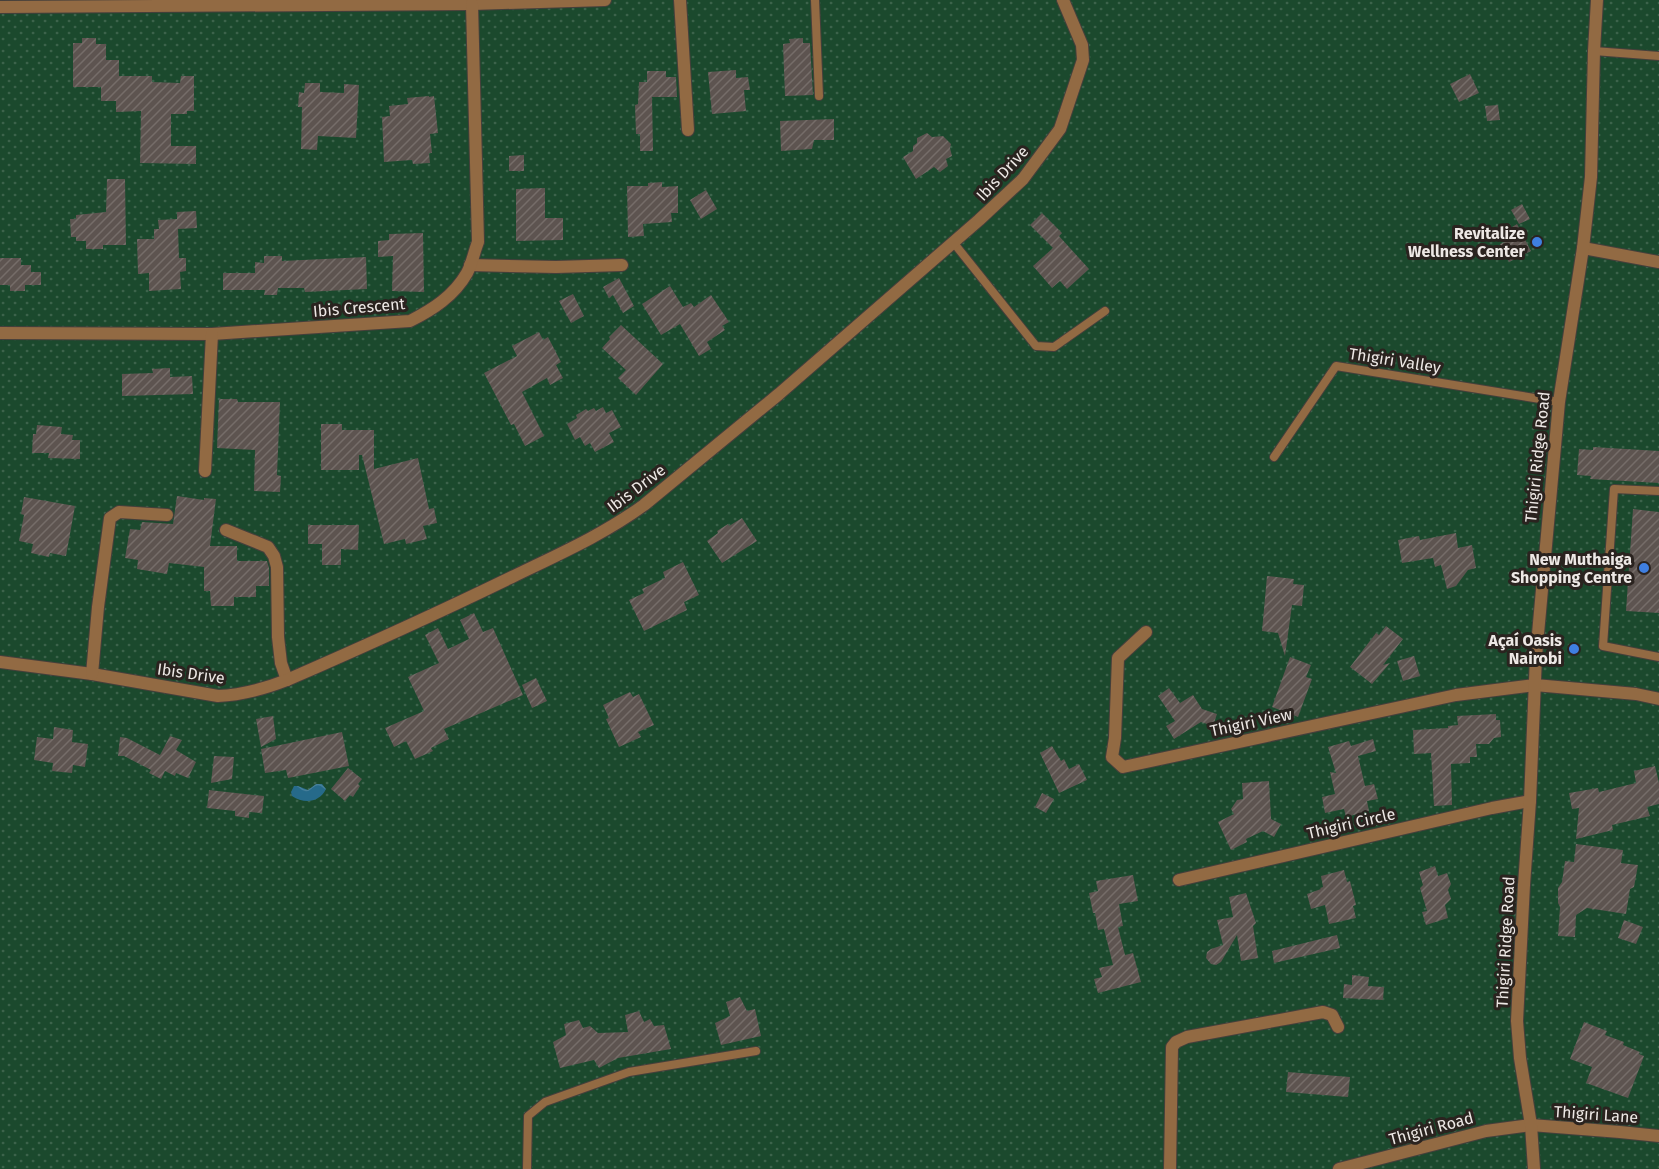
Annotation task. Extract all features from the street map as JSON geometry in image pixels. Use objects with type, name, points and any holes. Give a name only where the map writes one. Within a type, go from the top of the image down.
[{"type":"street","points":[[0,7],[472,4],[605,0]]},
{"type":"street","points":[[680,0],[688,130]]},
{"type":"street","name":"Ibis Drive","points":[[0,662],[92,674],[218,696],[263,689],[288,681],[453,605],[621,522],[644,506],[779,394],[1023,179],[1060,129],[1083,60],[1082,45],[1063,0]]},
{"type":"street","name":"Thigiri Ridge Road","points":[[1534,1169],[1531,1125],[1520,1058],[1517,1021],[1530,801],[1534,685],[1559,402],[1583,248],[1591,177],[1597,0]]},
{"type":"street","name":"Ibis Crescent","points":[[0,333],[212,334],[410,321],[431,310],[456,289],[468,272],[478,242],[472,4]]},
{"type":"street","points":[[1583,248],[1659,262]]},
{"type":"street","points":[[470,265],[556,267],[622,265]]},
{"type":"street","points":[[205,471],[212,334]]},
{"type":"street","points":[[92,674],[110,518],[119,512],[167,516]]},
{"type":"street","points":[[226,530],[268,547],[274,556],[277,567],[278,637],[281,663],[288,681]]},
{"type":"street","name":"Thigiri View","points":[[1146,632],[1118,658],[1115,738],[1112,757],[1123,767],[1456,695],[1534,685]]},
{"type":"street","points":[[1534,685],[1636,694],[1659,699]]},
{"type":"street","name":"Thigiri Circle","points":[[1179,880],[1530,801]]},
{"type":"street","points":[[1170,1169],[1172,1047],[1176,1042],[1187,1037],[1323,1012],[1332,1015],[1338,1027]]},
{"type":"street","name":"Thigiri Lane","points":[[1531,1125],[1659,1136]]},
{"type":"street","name":"Thigiri Road","points":[[1339,1169],[1486,1131],[1531,1125]]},
{"type":"lane","points":[[815,0],[819,96]]},
{"type":"lane","points":[[1594,51],[1659,56]]},
{"type":"lane","points":[[953,242],[1036,346],[1054,347],[1105,311]]},
{"type":"lane","name":"Thigiri Valley","points":[[1274,457],[1336,366],[1559,402]]},
{"type":"lane","points":[[1659,490],[1614,489],[1603,646],[1659,657]]},
{"type":"lane","points":[[527,1169],[528,1116],[545,1102],[629,1072],[756,1051]]},
{"type":"green space","points":[[0,0],[1659,0],[1659,1169],[0,1169]]},
{"type":"water","points":[[316,784],[322,784],[326,789],[323,794],[311,801],[292,796],[294,786],[308,790]]},
{"type":"building","points":[[82,38],[96,38],[96,44],[106,44],[106,60],[119,60],[119,76],[152,76],[152,82],[180,83],[181,76],[194,76],[194,111],[187,111],[187,114],[171,114],[171,146],[196,146],[196,164],[140,163],[141,111],[116,112],[116,101],[101,101],[101,87],[73,87],[73,43],[82,43]]},
{"type":"building","points":[[803,38],[803,43],[810,43],[813,95],[785,96],[783,44],[790,43],[789,39]]},
{"type":"building","points":[[736,70],[736,78],[748,77],[750,90],[744,90],[746,111],[712,114],[708,72]]},
{"type":"building","points":[[647,71],[666,71],[666,77],[676,77],[677,97],[652,97],[653,151],[640,151],[640,134],[636,134],[635,105],[638,104],[639,82],[647,82]]},
{"type":"building","points":[[1470,74],[1479,93],[1459,102],[1450,84]]},
{"type":"building","points":[[305,83],[320,83],[320,92],[344,93],[344,84],[359,85],[356,138],[318,136],[317,150],[301,149],[302,107],[298,107],[299,92],[304,93]]},
{"type":"building","points":[[434,96],[438,133],[430,134],[432,153],[429,153],[430,163],[413,164],[412,160],[384,162],[382,117],[390,116],[389,106],[408,104],[407,98]]},
{"type":"building","points":[[1498,105],[1500,120],[1487,121],[1485,106]]},
{"type":"building","points":[[834,119],[834,140],[814,140],[812,149],[781,151],[780,121]]},
{"type":"building","points":[[927,133],[932,137],[943,136],[951,144],[952,156],[946,159],[948,166],[940,172],[934,167],[916,179],[903,157],[913,151],[917,138]]},
{"type":"building","points":[[524,155],[524,171],[509,171],[509,156]]},
{"type":"building","points":[[107,179],[125,179],[126,245],[103,245],[103,249],[86,249],[86,241],[76,241],[76,237],[71,237],[70,219],[76,219],[76,215],[106,212]]},
{"type":"building","points":[[662,182],[662,187],[678,186],[678,213],[671,213],[672,222],[643,224],[644,236],[628,237],[627,186],[648,186],[648,183]]},
{"type":"building","points":[[545,188],[545,218],[563,218],[563,240],[516,241],[516,189]]},
{"type":"building","points":[[706,190],[717,209],[701,219],[690,200]]},
{"type":"building","points":[[1522,204],[1530,219],[1519,224],[1511,210]]},
{"type":"building","points":[[196,211],[197,228],[178,229],[179,258],[186,258],[186,271],[180,272],[181,289],[149,291],[149,273],[138,274],[137,239],[154,239],[154,229],[159,229],[158,220],[177,219],[177,212]]},
{"type":"building","points":[[1042,213],[1062,233],[1059,236],[1089,269],[1067,289],[1060,281],[1052,288],[1033,266],[1053,248],[1030,225]]},
{"type":"building","points":[[1517,224],[1531,251],[1509,262],[1500,244],[1512,239],[1507,230]]},
{"type":"building","points":[[423,233],[424,292],[392,291],[393,256],[378,257],[378,241],[389,240],[389,234]]},
{"type":"building","points":[[264,256],[282,256],[282,261],[366,257],[367,289],[305,292],[304,288],[278,288],[277,295],[264,295],[265,290],[223,290],[223,273],[255,273],[255,262],[264,263]]},
{"type":"building","points":[[0,258],[21,258],[21,265],[31,265],[31,272],[41,272],[41,285],[25,285],[25,291],[10,291],[10,285],[0,285]]},
{"type":"building","points":[[619,278],[634,306],[623,313],[613,295],[609,298],[603,287]]},
{"type":"building","points":[[670,286],[683,307],[691,303],[694,307],[711,295],[729,322],[722,326],[725,330],[707,342],[711,349],[699,356],[680,324],[661,335],[642,304]]},
{"type":"building","points":[[573,294],[584,316],[571,323],[559,301]]},
{"type":"building","points":[[621,325],[663,364],[636,395],[618,378],[626,370],[602,348]]},
{"type":"building","points":[[539,332],[543,340],[548,337],[561,362],[556,365],[563,378],[550,385],[547,378],[522,392],[544,436],[525,446],[514,424],[511,425],[484,373],[517,356],[512,346]]},
{"type":"building","points":[[170,368],[170,377],[192,376],[193,394],[122,396],[122,374],[153,373],[152,369]]},
{"type":"building","points":[[219,399],[237,399],[238,402],[280,402],[277,475],[281,476],[280,492],[254,491],[255,450],[217,448]]},
{"type":"building","points":[[603,407],[606,413],[612,410],[621,427],[609,433],[614,442],[595,452],[590,443],[585,446],[580,437],[575,440],[567,424],[586,409],[588,411],[594,408],[596,411]]},
{"type":"building","points":[[321,424],[342,424],[342,430],[374,430],[374,469],[418,458],[429,509],[434,508],[437,523],[423,526],[427,539],[406,544],[405,539],[384,544],[362,455],[359,455],[359,470],[321,470]]},
{"type":"building","points":[[37,425],[62,427],[61,434],[73,435],[72,440],[80,440],[80,459],[48,458],[49,453],[32,453],[33,434],[36,434]]},
{"type":"building","points":[[1593,447],[1659,451],[1659,483],[1590,479],[1591,476],[1577,475],[1579,449],[1593,450]]},
{"type":"building","points":[[177,496],[204,500],[204,498],[216,499],[210,546],[237,546],[237,561],[267,561],[269,586],[256,586],[256,597],[234,597],[234,606],[211,606],[210,591],[204,591],[204,567],[169,563],[167,574],[137,569],[138,560],[125,558],[130,529],[140,530],[142,522],[173,524]]},
{"type":"building","points":[[24,497],[75,506],[66,556],[50,553],[49,557],[31,553],[33,544],[19,541],[24,515],[21,514]]},
{"type":"building","name":"New Muthaiga Shopping Centre","points":[[1633,509],[1659,512],[1659,613],[1626,611]]},
{"type":"building","points":[[742,518],[757,541],[722,563],[707,541],[718,533],[717,531]]},
{"type":"building","points":[[308,525],[359,525],[358,550],[341,549],[341,565],[322,565],[322,544],[308,544]]},
{"type":"building","points":[[1456,533],[1458,548],[1472,545],[1476,568],[1468,570],[1456,586],[1447,589],[1441,565],[1435,567],[1433,558],[1402,563],[1398,540],[1419,536],[1420,540]]},
{"type":"building","points":[[683,562],[699,595],[684,602],[687,610],[644,631],[629,600],[644,593],[642,589],[665,578],[663,572]]},
{"type":"building","points":[[1267,576],[1294,579],[1293,584],[1304,585],[1302,606],[1292,605],[1285,656],[1278,633],[1262,631]]},
{"type":"building","points":[[474,613],[483,632],[493,628],[523,695],[444,729],[449,739],[431,748],[433,751],[415,759],[406,741],[394,747],[385,728],[424,711],[408,677],[439,663],[425,635],[438,628],[448,649],[469,639],[460,620]]},
{"type":"building","points":[[1386,626],[1403,639],[1383,665],[1390,663],[1372,684],[1350,667],[1376,633],[1379,635]]},
{"type":"building","points":[[1414,656],[1420,676],[1403,681],[1397,661]]},
{"type":"building","points":[[1290,657],[1311,665],[1306,677],[1312,679],[1298,717],[1272,707]]},
{"type":"building","points":[[536,678],[547,701],[532,708],[522,685]]},
{"type":"building","points":[[1169,688],[1180,703],[1193,695],[1202,709],[1217,714],[1213,726],[1201,722],[1174,739],[1166,726],[1175,721],[1158,696]]},
{"type":"building","points":[[630,692],[633,697],[639,694],[654,725],[638,732],[641,737],[619,747],[606,719],[609,718],[603,705]]},
{"type":"building","points":[[1496,714],[1496,720],[1500,720],[1501,737],[1494,738],[1489,744],[1476,744],[1477,757],[1470,757],[1470,763],[1451,764],[1452,805],[1434,806],[1431,753],[1414,754],[1413,730],[1448,728],[1448,726],[1458,725],[1457,716]]},
{"type":"building","points":[[273,716],[276,739],[261,747],[256,719]]},
{"type":"building","points":[[54,727],[73,730],[72,742],[88,744],[85,767],[73,765],[72,773],[52,771],[53,763],[34,760],[37,737],[53,739]]},
{"type":"building","points":[[342,732],[349,766],[288,778],[286,770],[265,773],[261,749]]},
{"type":"building","points":[[170,736],[182,740],[176,750],[196,762],[188,778],[176,773],[175,776],[165,771],[161,779],[149,773],[151,770],[124,756],[118,756],[120,737],[127,738],[160,755]]},
{"type":"building","points":[[1373,739],[1376,751],[1358,756],[1365,786],[1374,784],[1378,799],[1367,801],[1369,811],[1346,817],[1344,809],[1325,813],[1322,797],[1335,794],[1330,772],[1336,773],[1328,747],[1349,741],[1351,746]]},
{"type":"building","points":[[1052,746],[1061,761],[1064,759],[1069,769],[1079,764],[1087,780],[1059,793],[1040,753]]},
{"type":"building","points":[[214,756],[234,757],[232,779],[211,783]]},
{"type":"building","points":[[1655,766],[1659,783],[1659,804],[1647,807],[1650,816],[1612,825],[1613,830],[1576,839],[1579,808],[1572,809],[1569,793],[1598,788],[1599,792],[1636,783],[1634,771]]},
{"type":"building","points":[[348,768],[362,779],[353,797],[350,795],[345,801],[331,789]]},
{"type":"building","points":[[1269,781],[1271,819],[1281,824],[1274,837],[1263,831],[1246,839],[1247,842],[1231,850],[1218,822],[1234,814],[1231,809],[1237,800],[1243,799],[1242,783]]},
{"type":"building","points":[[209,790],[264,796],[262,813],[249,812],[249,818],[235,816],[235,811],[207,808]]},
{"type":"building","points":[[1042,793],[1054,799],[1046,813],[1035,807]]},
{"type":"building","points":[[1576,844],[1623,850],[1621,863],[1638,865],[1634,887],[1630,889],[1626,914],[1587,908],[1576,915],[1575,937],[1558,936],[1560,907],[1558,888],[1562,882],[1565,861],[1574,862]]},
{"type":"building","points":[[1435,866],[1438,876],[1447,873],[1451,884],[1448,890],[1451,899],[1445,905],[1448,918],[1426,925],[1422,912],[1427,911],[1420,888],[1423,885],[1419,872]]},
{"type":"building","points":[[1344,870],[1347,882],[1350,881],[1356,905],[1353,906],[1356,918],[1329,924],[1325,905],[1311,909],[1307,894],[1323,887],[1321,876]]},
{"type":"building","points":[[1133,875],[1138,901],[1119,904],[1123,926],[1118,927],[1125,955],[1133,953],[1141,982],[1098,993],[1094,979],[1102,977],[1099,968],[1113,965],[1104,929],[1098,930],[1089,893],[1098,891],[1096,881]]},
{"type":"building","points":[[1246,893],[1256,923],[1253,926],[1258,958],[1241,961],[1237,935],[1221,962],[1216,965],[1211,964],[1206,958],[1207,952],[1223,945],[1217,920],[1233,917],[1229,897]]},
{"type":"building","points":[[1624,920],[1643,927],[1636,944],[1618,938]]},
{"type":"building","points":[[1337,935],[1340,948],[1274,963],[1272,951]]},
{"type":"building","points":[[1352,975],[1369,977],[1368,986],[1384,987],[1383,1000],[1343,998],[1344,984],[1352,985]]},
{"type":"building","points":[[740,997],[747,1011],[755,1009],[761,1036],[721,1045],[715,1023],[730,1016],[726,1002]]},
{"type":"building","points":[[639,1011],[644,1022],[650,1019],[654,1026],[664,1025],[671,1049],[618,1058],[599,1068],[594,1060],[560,1068],[553,1042],[566,1035],[564,1024],[579,1020],[583,1028],[590,1026],[598,1033],[628,1032],[625,1015]]},
{"type":"building","points":[[1584,1022],[1607,1031],[1605,1035],[1624,1042],[1623,1045],[1644,1056],[1628,1098],[1586,1083],[1592,1067],[1570,1059]]},
{"type":"building","points":[[1288,1072],[1350,1077],[1348,1097],[1286,1092]]},
{"type":"place","name":"Revitalize Wellness Center","points":[[1537,242]]},
{"type":"place","name":"New Muthaiga Shopping Centre","points":[[1644,568]]},
{"type":"place","name":"Açaí Oasis Nairobi","points":[[1574,649]]}]
